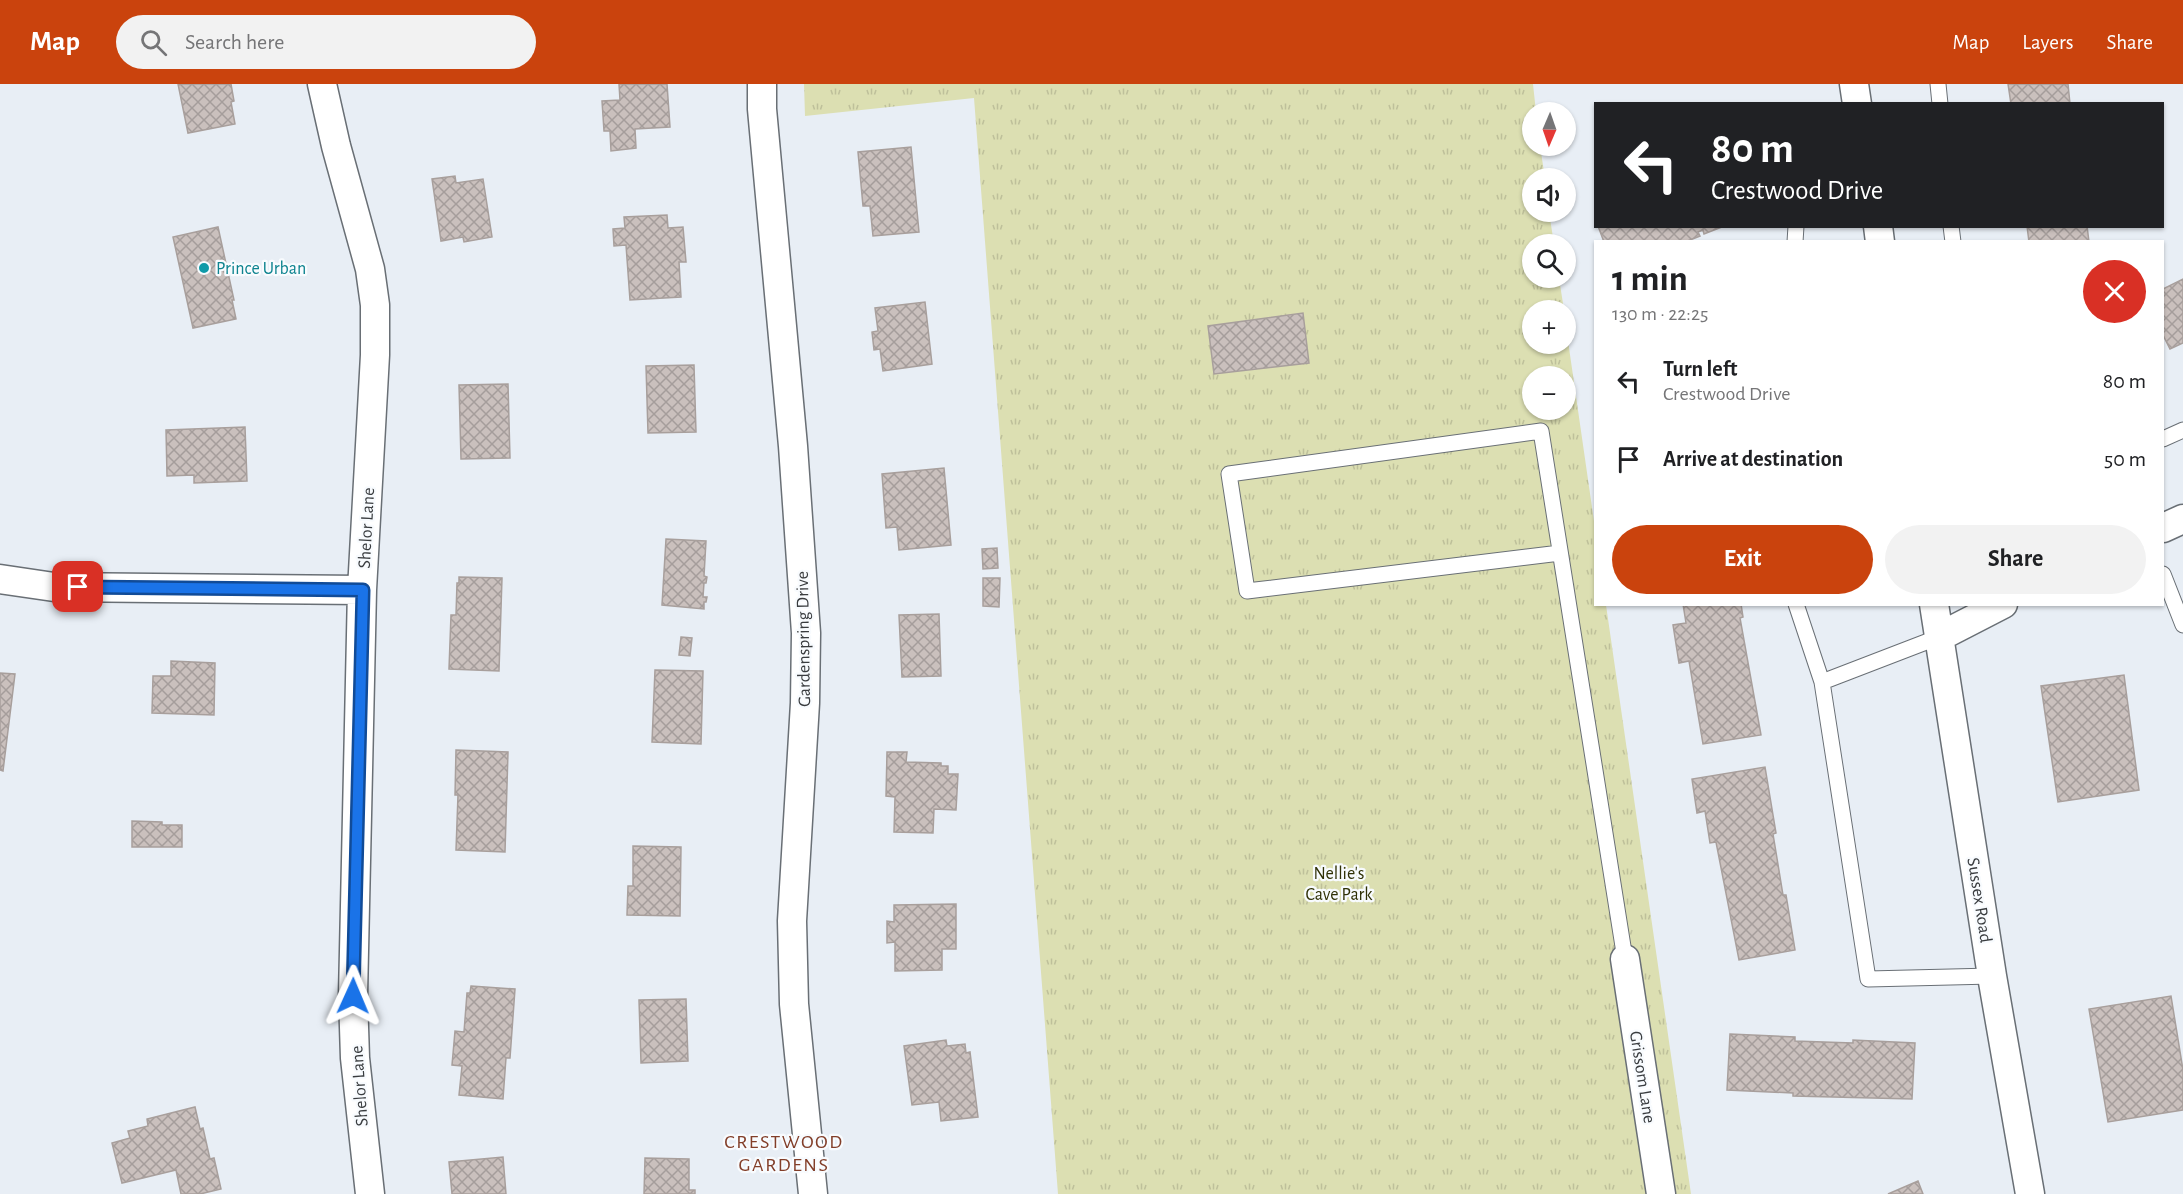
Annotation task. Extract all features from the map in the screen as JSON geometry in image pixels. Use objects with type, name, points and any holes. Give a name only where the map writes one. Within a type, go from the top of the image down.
[{"type":"street","name":"Shelor Lane","points":[[322,84],[336,146],[370,269],[375,305],[375,355],[363,590],[353,996],[355,1058],[370,1194]]},
{"type":"street","name":"Gardenspring Drive","points":[[762,84],[762,109],[793,446],[806,633],[805,703],[792,921],[794,1004],[813,1194]]},
{"type":"street","points":[[1854,84],[1857,102]]},
{"type":"street","points":[[2164,528],[2183,519]]},
{"type":"street","points":[[0,579],[54,587],[363,590]]},
{"type":"street","name":"Sussex Road","points":[[1934,606],[1992,976],[2030,1194]]},
{"type":"street","points":[[1939,638],[1999,606]]},
{"type":"street","name":"Grissom Lane","points":[[1625,959],[1661,1194]]},
{"type":"lane","points":[[1938,84],[1940,102]]},
{"type":"lane","points":[[2164,439],[2183,430]]},
{"type":"lane","points":[[1560,553],[1247,591],[1229,474],[1541,431],[1625,959]]},
{"type":"lane","points":[[2164,577],[2183,625]]},
{"type":"lane","points":[[1797,606],[1822,682],[1868,979],[1992,976]]},
{"type":"lane","points":[[1822,682],[1939,638]]},
{"type":"green space","name":"Nellie's Cave Park","points":[[804,84],[1533,84],[1535,102],[1522,102],[1522,156],[1542,156],[1543,168],[1522,168],[1522,222],[1551,222],[1552,234],[1522,234],[1522,288],[1561,288],[1562,300],[1522,300],[1522,354],[1570,354],[1572,366],[1522,366],[1522,420],[1576,420],[1576,396],[1594,521],[1594,606],[1606,606],[1691,1194],[1058,1194],[974,98],[805,116]]},
{"type":"building","points":[[178,84],[231,84],[235,124],[188,133]]},
{"type":"building","points":[[619,84],[667,84],[670,127],[635,129],[636,148],[611,151],[610,131],[604,131],[602,101],[620,100]]},
{"type":"building","points":[[2008,84],[2068,84],[2070,102],[2011,102]]},
{"type":"building","points":[[911,147],[919,232],[873,236],[870,206],[863,206],[858,152]]},
{"type":"building","points":[[455,176],[456,183],[483,179],[492,237],[464,242],[463,237],[441,241],[432,179]]},
{"type":"building","points":[[667,215],[668,228],[683,227],[686,262],[679,262],[681,297],[630,300],[626,245],[614,246],[613,229],[625,228],[624,217]]},
{"type":"building","name":"Prince Urban","points":[[218,227],[236,319],[193,328],[173,237]]},
{"type":"building","points":[[1599,228],[1719,228],[1704,234],[1703,230],[1698,232],[1700,236],[1690,240],[1603,240]]},
{"type":"building","points":[[2027,228],[2087,228],[2089,240],[2029,240]]},
{"type":"building","points":[[2183,279],[2183,343],[2170,349],[2164,337],[2164,288]]},
{"type":"building","points":[[925,302],[932,364],[883,371],[880,349],[874,350],[872,332],[878,331],[875,308]]},
{"type":"building","points":[[1303,313],[1309,363],[1214,374],[1208,326]]},
{"type":"building","points":[[694,365],[696,432],[648,433],[646,366]]},
{"type":"building","points":[[508,384],[510,458],[461,459],[459,385]]},
{"type":"building","points":[[245,427],[247,481],[194,483],[194,475],[167,476],[166,430]]},
{"type":"building","points":[[944,468],[951,545],[899,550],[897,527],[886,528],[882,474]]},
{"type":"building","points":[[666,539],[706,541],[704,576],[707,577],[703,597],[707,597],[704,609],[662,605]]},
{"type":"building","points":[[997,548],[998,568],[983,569],[982,549]]},
{"type":"building","points":[[459,577],[502,578],[499,671],[449,669],[451,615],[456,615]]},
{"type":"building","points":[[983,578],[1000,578],[999,607],[983,606]]},
{"type":"building","points":[[1683,606],[1741,606],[1743,617],[1740,618],[1761,735],[1703,744],[1689,661],[1679,663],[1673,625],[1686,623]]},
{"type":"building","points":[[939,614],[941,676],[902,677],[899,615]]},
{"type":"building","points":[[681,637],[692,638],[690,656],[679,655]]},
{"type":"building","points":[[171,661],[215,663],[214,715],[152,713],[153,676],[171,676]]},
{"type":"building","points":[[655,670],[703,671],[701,744],[652,742]]},
{"type":"building","points":[[0,673],[15,674],[3,771],[0,770]]},
{"type":"building","points":[[2124,675],[2139,790],[2058,802],[2041,686]]},
{"type":"building","points":[[456,750],[508,752],[505,852],[456,850],[458,795],[455,795]]},
{"type":"building","points":[[887,752],[907,752],[906,762],[941,763],[941,766],[948,766],[948,774],[958,774],[956,810],[934,809],[933,833],[894,832],[895,797],[886,796]]},
{"type":"building","points":[[1765,767],[1783,895],[1786,895],[1795,950],[1739,960],[1716,842],[1710,843],[1705,811],[1697,813],[1692,779]]},
{"type":"building","points":[[132,821],[182,825],[182,847],[132,847]]},
{"type":"building","points":[[633,846],[681,847],[680,916],[627,915],[628,886],[633,886]]},
{"type":"building","points":[[956,904],[956,949],[942,949],[942,970],[895,971],[895,942],[887,943],[887,921],[894,922],[894,905]]},
{"type":"building","points":[[471,986],[515,989],[510,1058],[506,1058],[503,1099],[459,1095],[462,1066],[452,1065],[455,1031],[464,1032],[467,993],[470,993]]},
{"type":"building","points":[[2171,996],[2183,1070],[2183,1110],[2108,1122],[2089,1009]]},
{"type":"building","points":[[686,999],[688,1061],[641,1063],[639,1000]]},
{"type":"building","points":[[1730,1034],[1795,1037],[1795,1041],[1853,1043],[1853,1040],[1915,1043],[1912,1099],[1793,1096],[1793,1093],[1727,1090]]},
{"type":"building","points":[[946,1040],[947,1046],[965,1044],[966,1053],[970,1052],[978,1117],[941,1121],[939,1102],[912,1105],[904,1046]]},
{"type":"building","points":[[195,1107],[200,1129],[203,1128],[210,1159],[214,1158],[221,1189],[200,1194],[181,1194],[176,1170],[122,1183],[112,1143],[130,1138],[128,1131],[148,1126],[147,1119]]},
{"type":"building","points":[[503,1157],[506,1194],[452,1194],[449,1162]]},
{"type":"building","points":[[645,1158],[689,1159],[689,1190],[695,1190],[695,1194],[644,1194]]},
{"type":"building","points":[[1918,1181],[1923,1194],[1888,1194]]},
{"type":"place","name":"Prince Urban","points":[[204,268]]},
{"type":"district","name":"CRESTWOOD GARDENS","points":[[784,1152]]},
{"type":"route","points":[[78,587],[363,590],[353,996]]}]
